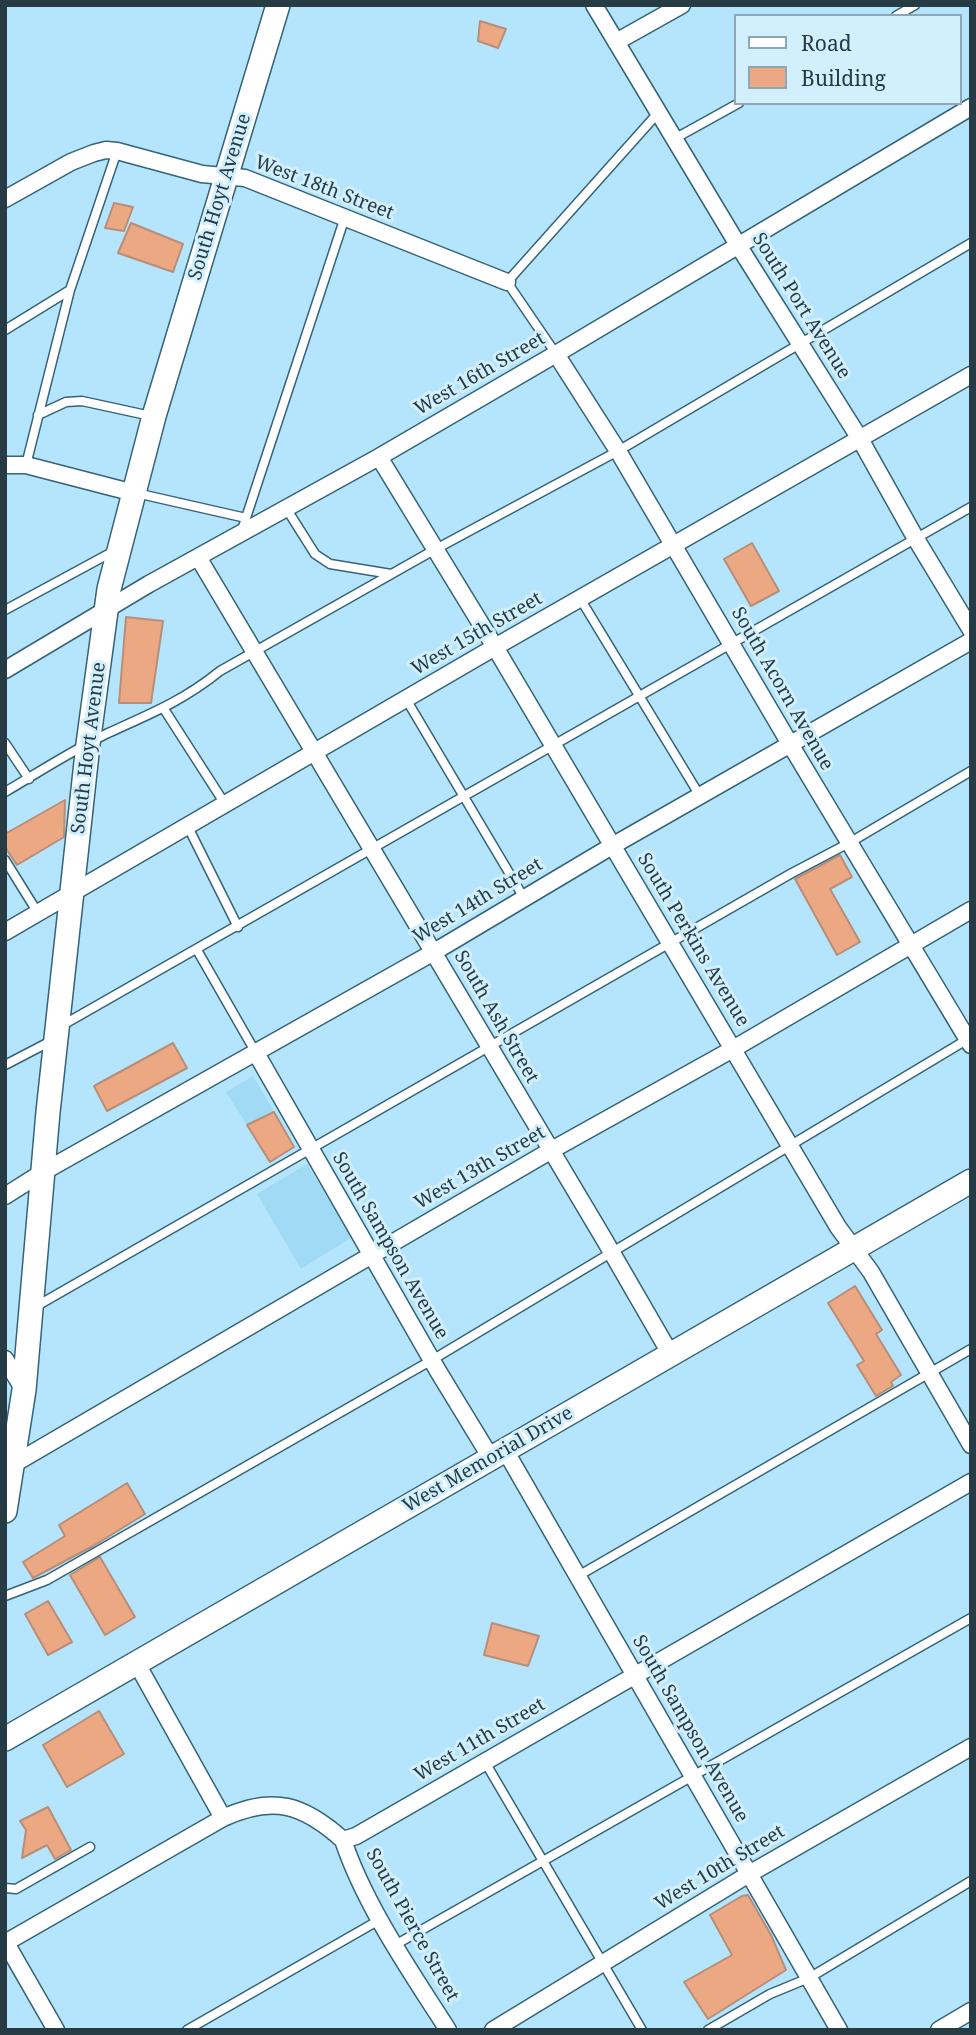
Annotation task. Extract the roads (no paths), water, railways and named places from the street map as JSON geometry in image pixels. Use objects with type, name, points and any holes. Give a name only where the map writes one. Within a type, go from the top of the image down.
[{"type":"main road","name":"South Hoyt Avenue","points":[[5,1511],[24,1390],[56,1034],[88,744],[109,589],[154,416],[278,5]]},
{"type":"main road","name":"West Memorial Drive","points":[[5,1739],[971,1181]]},
{"type":"street","name":"South Port Avenue","points":[[594,5],[738,245],[860,439],[916,540],[971,630]]},
{"type":"street","points":[[616,42],[682,5]]},
{"type":"street","name":"West 16th Street","points":[[5,670],[107,611],[149,583],[198,557],[243,525],[286,508],[379,457],[726,255],[738,245],[971,107]]},
{"type":"street","name":"West 18th Street","points":[[5,198],[71,162],[94,153],[117,151],[202,174],[245,178],[507,282]]},
{"type":"street","name":"South Acorn Avenue","points":[[556,354],[618,451],[849,843],[970,1041]]},
{"type":"street","name":"West 15th Street","points":[[5,932],[971,375]]},
{"type":"street","name":"South Perkins Avenue","points":[[379,457],[838,1227],[871,1272],[971,1445]]},
{"type":"street","points":[[5,465],[26,465],[134,493]]},
{"type":"street","name":"South Ash Street","points":[[198,557],[671,1355]]},
{"type":"street","name":"West 14th Street","points":[[5,1196],[971,641]]},
{"type":"street","name":"West 13th Street","points":[[12,1465],[550,1151],[733,1049],[971,910]]},
{"type":"street","name":"South Sampson Avenue","points":[[256,1053],[432,1360],[578,1576],[839,2030]]},
{"type":"street","points":[[5,1359],[24,1390]]},
{"type":"street","name":"West 11th Street","points":[[343,1840],[356,1836],[971,1482]]},
{"type":"street","points":[[136,1662],[223,1818]]},
{"type":"street","name":"West 10th Street","points":[[493,2030],[749,1874],[971,1747]]},
{"type":"street","points":[[57,2030],[5,1943],[245,1808],[262,1805],[285,1806],[308,1813],[343,1840]]},
{"type":"street","name":"South Pierce Street","points":[[343,1840],[358,1877],[395,1945],[448,2030]]},
{"type":"street","points":[[939,2030],[971,2011]]},
{"type":"lane","points":[[899,14],[915,5]]},
{"type":"lane","points":[[674,139],[735,105]]},
{"type":"lane","points":[[556,354],[507,282],[658,113]]},
{"type":"lane","points":[[26,465],[70,290],[117,151]]},
{"type":"lane","points":[[134,493],[243,525],[345,217]]},
{"type":"lane","points":[[5,792],[88,744],[164,709],[220,671],[434,550],[618,451],[971,243]]},
{"type":"lane","points":[[5,330],[70,290]]},
{"type":"lane","points":[[38,415],[66,402],[82,401],[154,416]]},
{"type":"lane","points":[[286,508],[315,554],[330,564],[391,574]]},
{"type":"lane","points":[[5,1065],[197,950],[971,508]]},
{"type":"lane","points":[[5,610],[120,547]]},
{"type":"lane","points":[[581,600],[700,796]]},
{"type":"lane","points":[[406,699],[524,898]]},
{"type":"lane","points":[[164,709],[225,804]]},
{"type":"lane","points":[[5,743],[29,779]]},
{"type":"lane","points":[[33,1309],[971,771]]},
{"type":"lane","points":[[187,825],[238,927]]},
{"type":"lane","points":[[5,860],[38,913]]},
{"type":"lane","points":[[197,950],[256,1053]]},
{"type":"lane","points":[[5,1596],[47,1580],[432,1360],[790,1145],[970,1041]]},
{"type":"lane","points":[[578,1576],[971,1349]]},
{"type":"lane","points":[[395,1945],[971,1618]]},
{"type":"lane","points":[[485,1762],[642,2030]]},
{"type":"lane","points":[[5,1888],[16,1889],[90,1847]]},
{"type":"lane","points":[[708,2030],[770,1994],[809,1978],[971,1881]]},
{"type":"lane","points":[[187,2030],[381,1919]]}]
